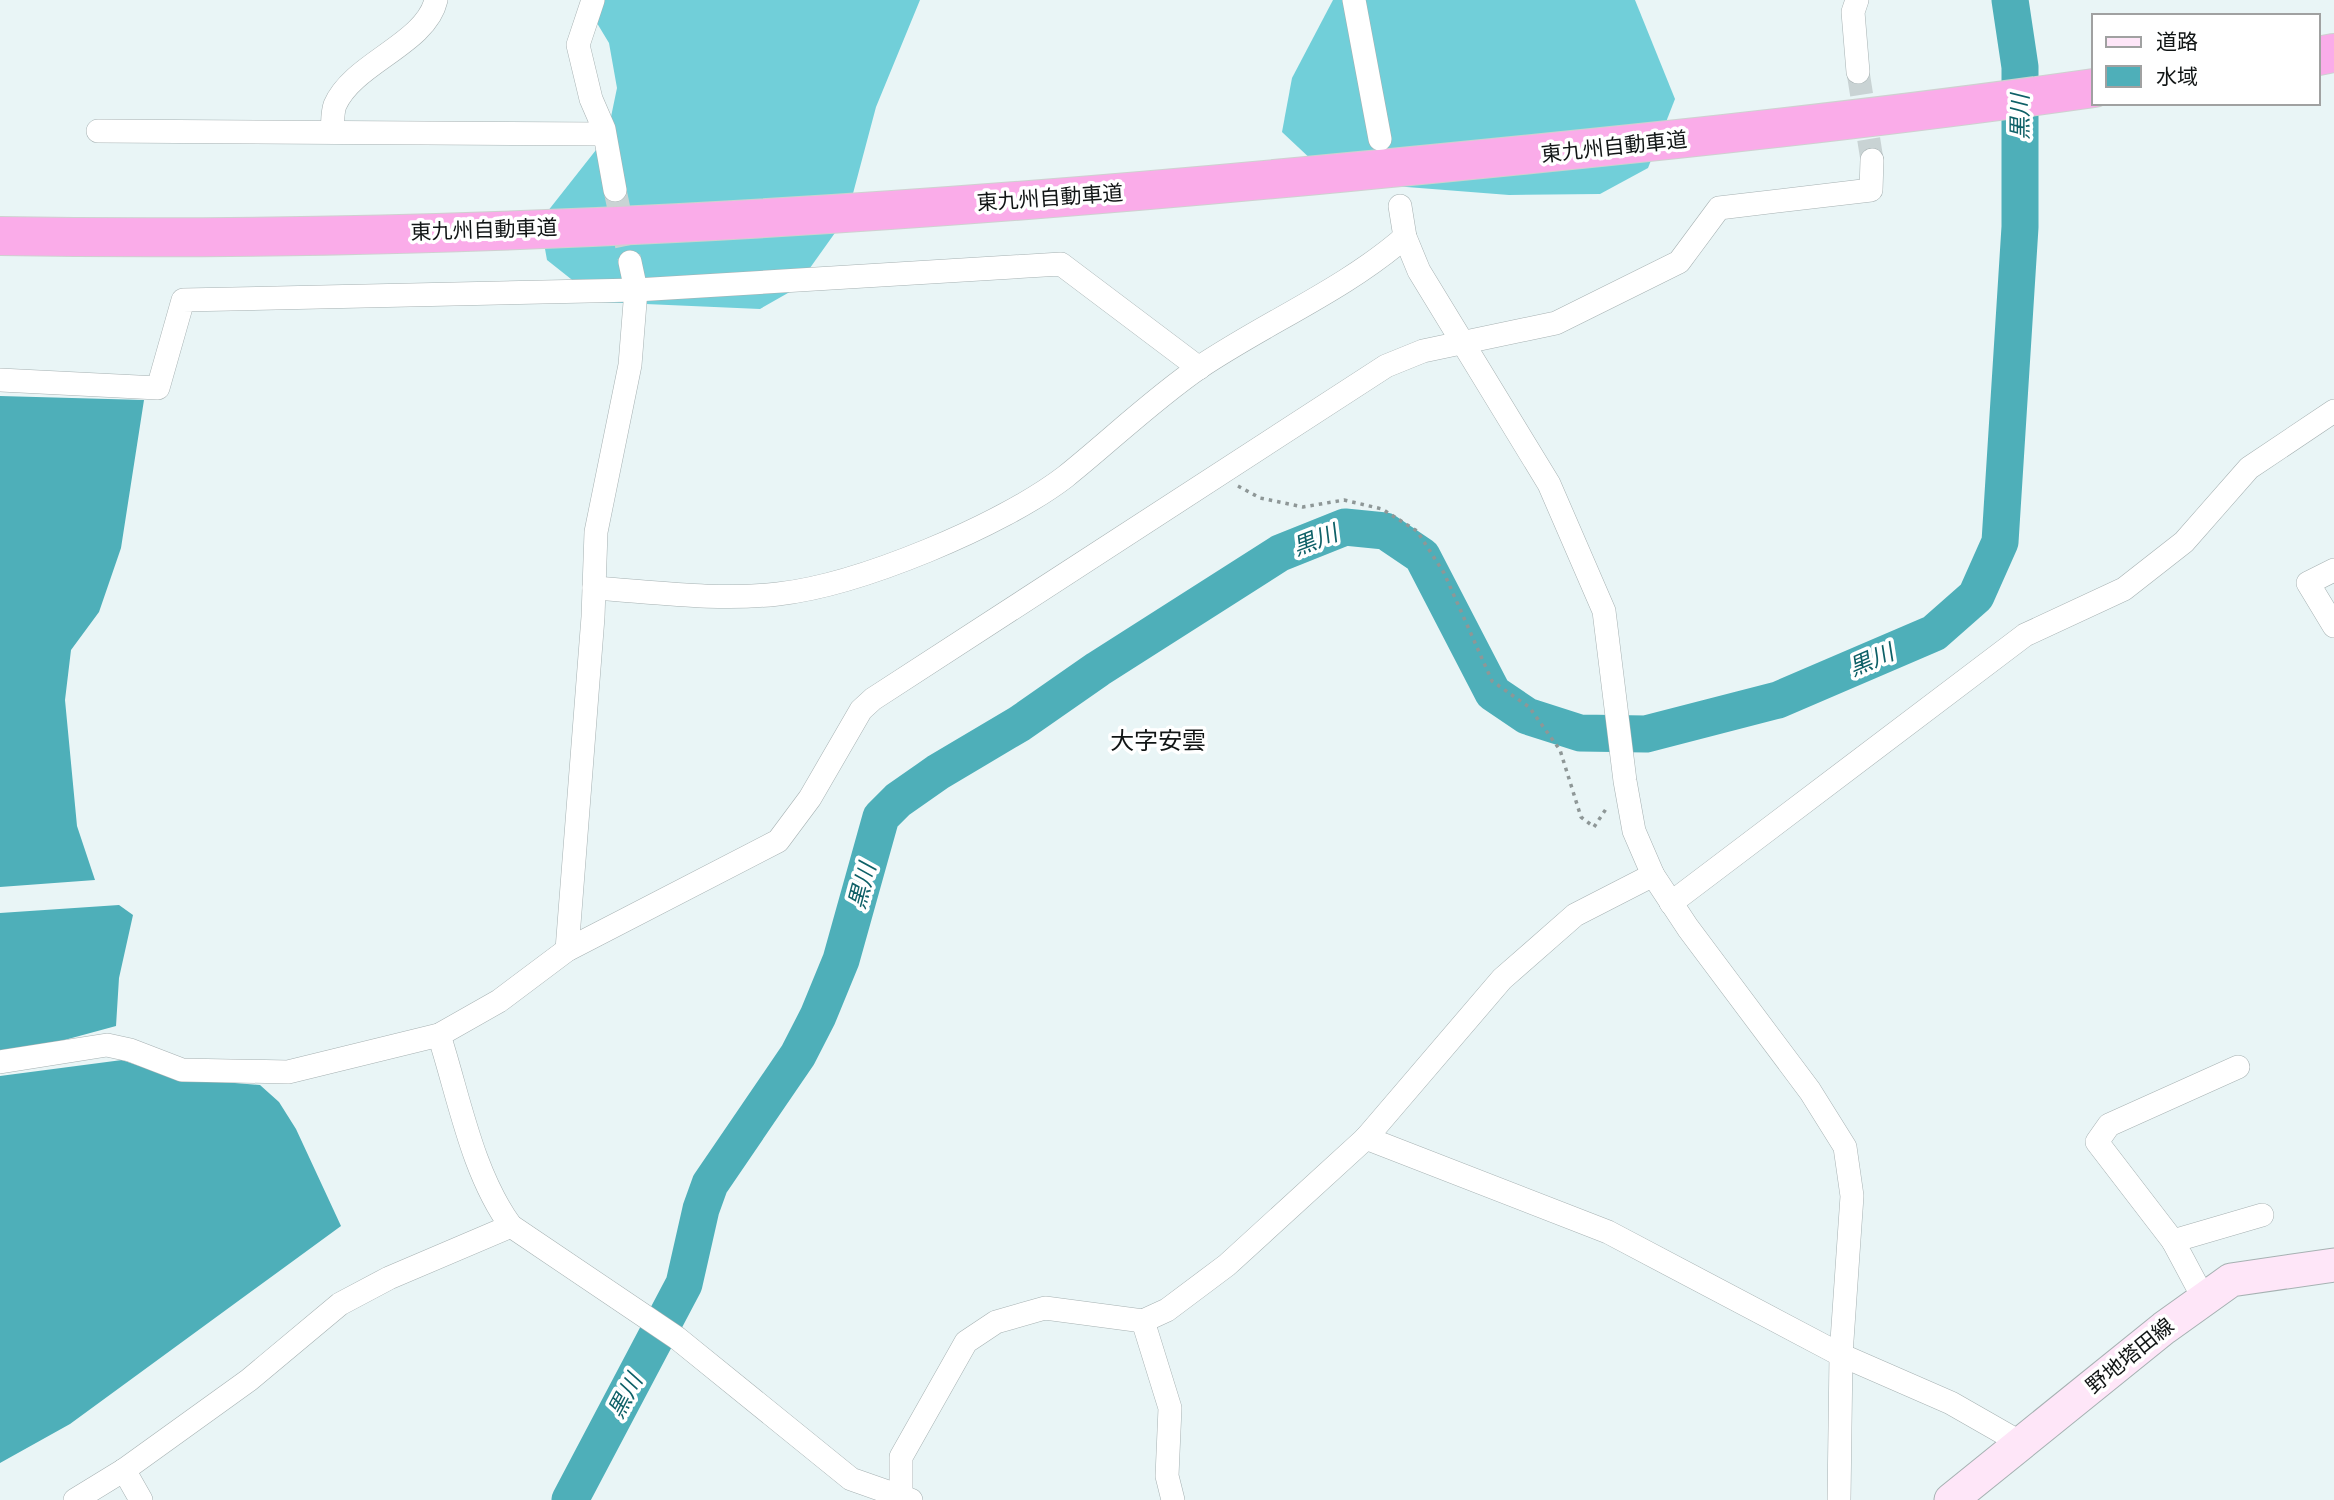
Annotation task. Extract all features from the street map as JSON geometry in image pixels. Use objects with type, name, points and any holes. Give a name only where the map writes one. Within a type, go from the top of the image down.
[{"type":"highway","name":"東九州自動車道","points":[[0,236],[276,238],[557,228],[883,211],[1224,184],[1603,149],[2083,89]]},
{"type":"main road","name":"野地塔田線","points":[[1951,1500],[2164,1328],[2231,1280],[2334,1265]]},
{"type":"street","points":[[332,132],[334,107],[346,87],[417,29],[434,9],[436,0]]},
{"type":"street","points":[[593,0],[578,45],[591,99],[604,134],[615,190]]},
{"type":"street","points":[[1354,0],[1380,139]]},
{"type":"street","points":[[1857,0],[1853,12],[1858,72]]},
{"type":"street","points":[[98,131],[604,134]]},
{"type":"street","points":[[0,1062],[107,1045],[130,1050],[182,1070],[288,1072],[439,1035],[499,1001],[567,950],[778,841],[810,798],[861,710],[873,699],[1386,366],[1423,352],[1556,323],[1679,262],[1720,208],[1871,190],[1872,160]]},
{"type":"street","points":[[1400,206],[1405,237],[1419,271],[1549,484],[1580,550],[1604,611],[1625,781],[1634,831],[1653,875],[1810,1091],[1845,1147],[1852,1196],[1841,1355],[1839,1500]]},
{"type":"street","points":[[594,588],[727,596],[780,594],[849,577],[929,550],[992,521],[1064,477],[1199,368],[1377,262],[1405,237]]},
{"type":"street","points":[[567,950],[596,533],[631,365],[636,290],[630,262]]},
{"type":"street","points":[[0,380],[158,388],[183,300],[636,290],[1061,264],[1199,368]]},
{"type":"street","points":[[1671,902],[2025,635],[2124,589],[2184,542],[2249,468],[2334,411]]},
{"type":"street","points":[[2334,570],[2308,583],[2334,626]]},
{"type":"street","points":[[439,1035],[479,1162],[500,1211],[511,1226],[677,1338],[852,1479],[906,1497],[901,1457],[966,1342],[996,1322],[1045,1308],[1143,1321],[1167,1310],[1227,1265],[1366,1138],[1502,979],[1575,915],[1653,875]]},
{"type":"street","points":[[2204,1300],[2173,1241],[2097,1142],[2109,1125],[2238,1067]]},
{"type":"street","points":[[1366,1138],[1608,1232],[1841,1355],[1951,1403],[2021,1443]]},
{"type":"street","points":[[2173,1241],[2262,1215]]},
{"type":"street","points":[[75,1500],[124,1470],[249,1380],[340,1304],[389,1278],[511,1226]]},
{"type":"street","points":[[1143,1321],[1170,1408],[1167,1476],[1173,1500]]},
{"type":"street","points":[[124,1470],[141,1500]]},
{"type":"path","points":[[1220,476],[1259,498],[1303,507],[1344,500],[1382,509],[1417,531],[1444,573],[1492,681],[1529,707],[1560,750],[1580,817],[1594,827],[1625,781]]},
{"type":"shaded area","points":[[583,0],[920,0],[876,107],[847,216],[795,289],[760,309],[600,302],[547,260],[540,221],[607,136],[617,88],[609,43]]},
{"type":"shaded area","points":[[1333,0],[1635,0],[1675,99],[1648,168],[1600,194],[1509,195],[1381,185],[1315,163],[1282,132],[1292,78]]},
{"type":"water","points":[[0,396],[144,400],[121,548],[99,612],[71,650],[65,700],[77,826],[95,880],[0,887]]},
{"type":"water","points":[[119,905],[133,915],[119,978],[116,1026],[46,1045],[0,1051],[0,913]]},
{"type":"water","points":[[122,1060],[175,1078],[260,1085],[279,1102],[296,1129],[341,1226],[70,1424],[0,1463],[0,1076]]},
{"type":"waterway","name":"黒川","points":[[570,1500],[684,1284],[701,1209],[710,1184],[798,1055],[818,1016],[841,960],[881,817],[898,800],[938,772],[1019,724],[1098,669],[1280,553],[1345,527],[1385,531],[1422,556],[1493,693],[1527,716],[1580,733],[1646,734],[1778,700],[1934,633],[1976,596],[2000,542],[2020,227],[2020,67],[2010,0]]},
{"type":"tunnel","points":[[1858,72],[1872,160]]},
{"type":"tunnel","points":[[615,190],[630,262]]},
{"type":"district","name":"大字安雲","points":[[1158,741]]}]
